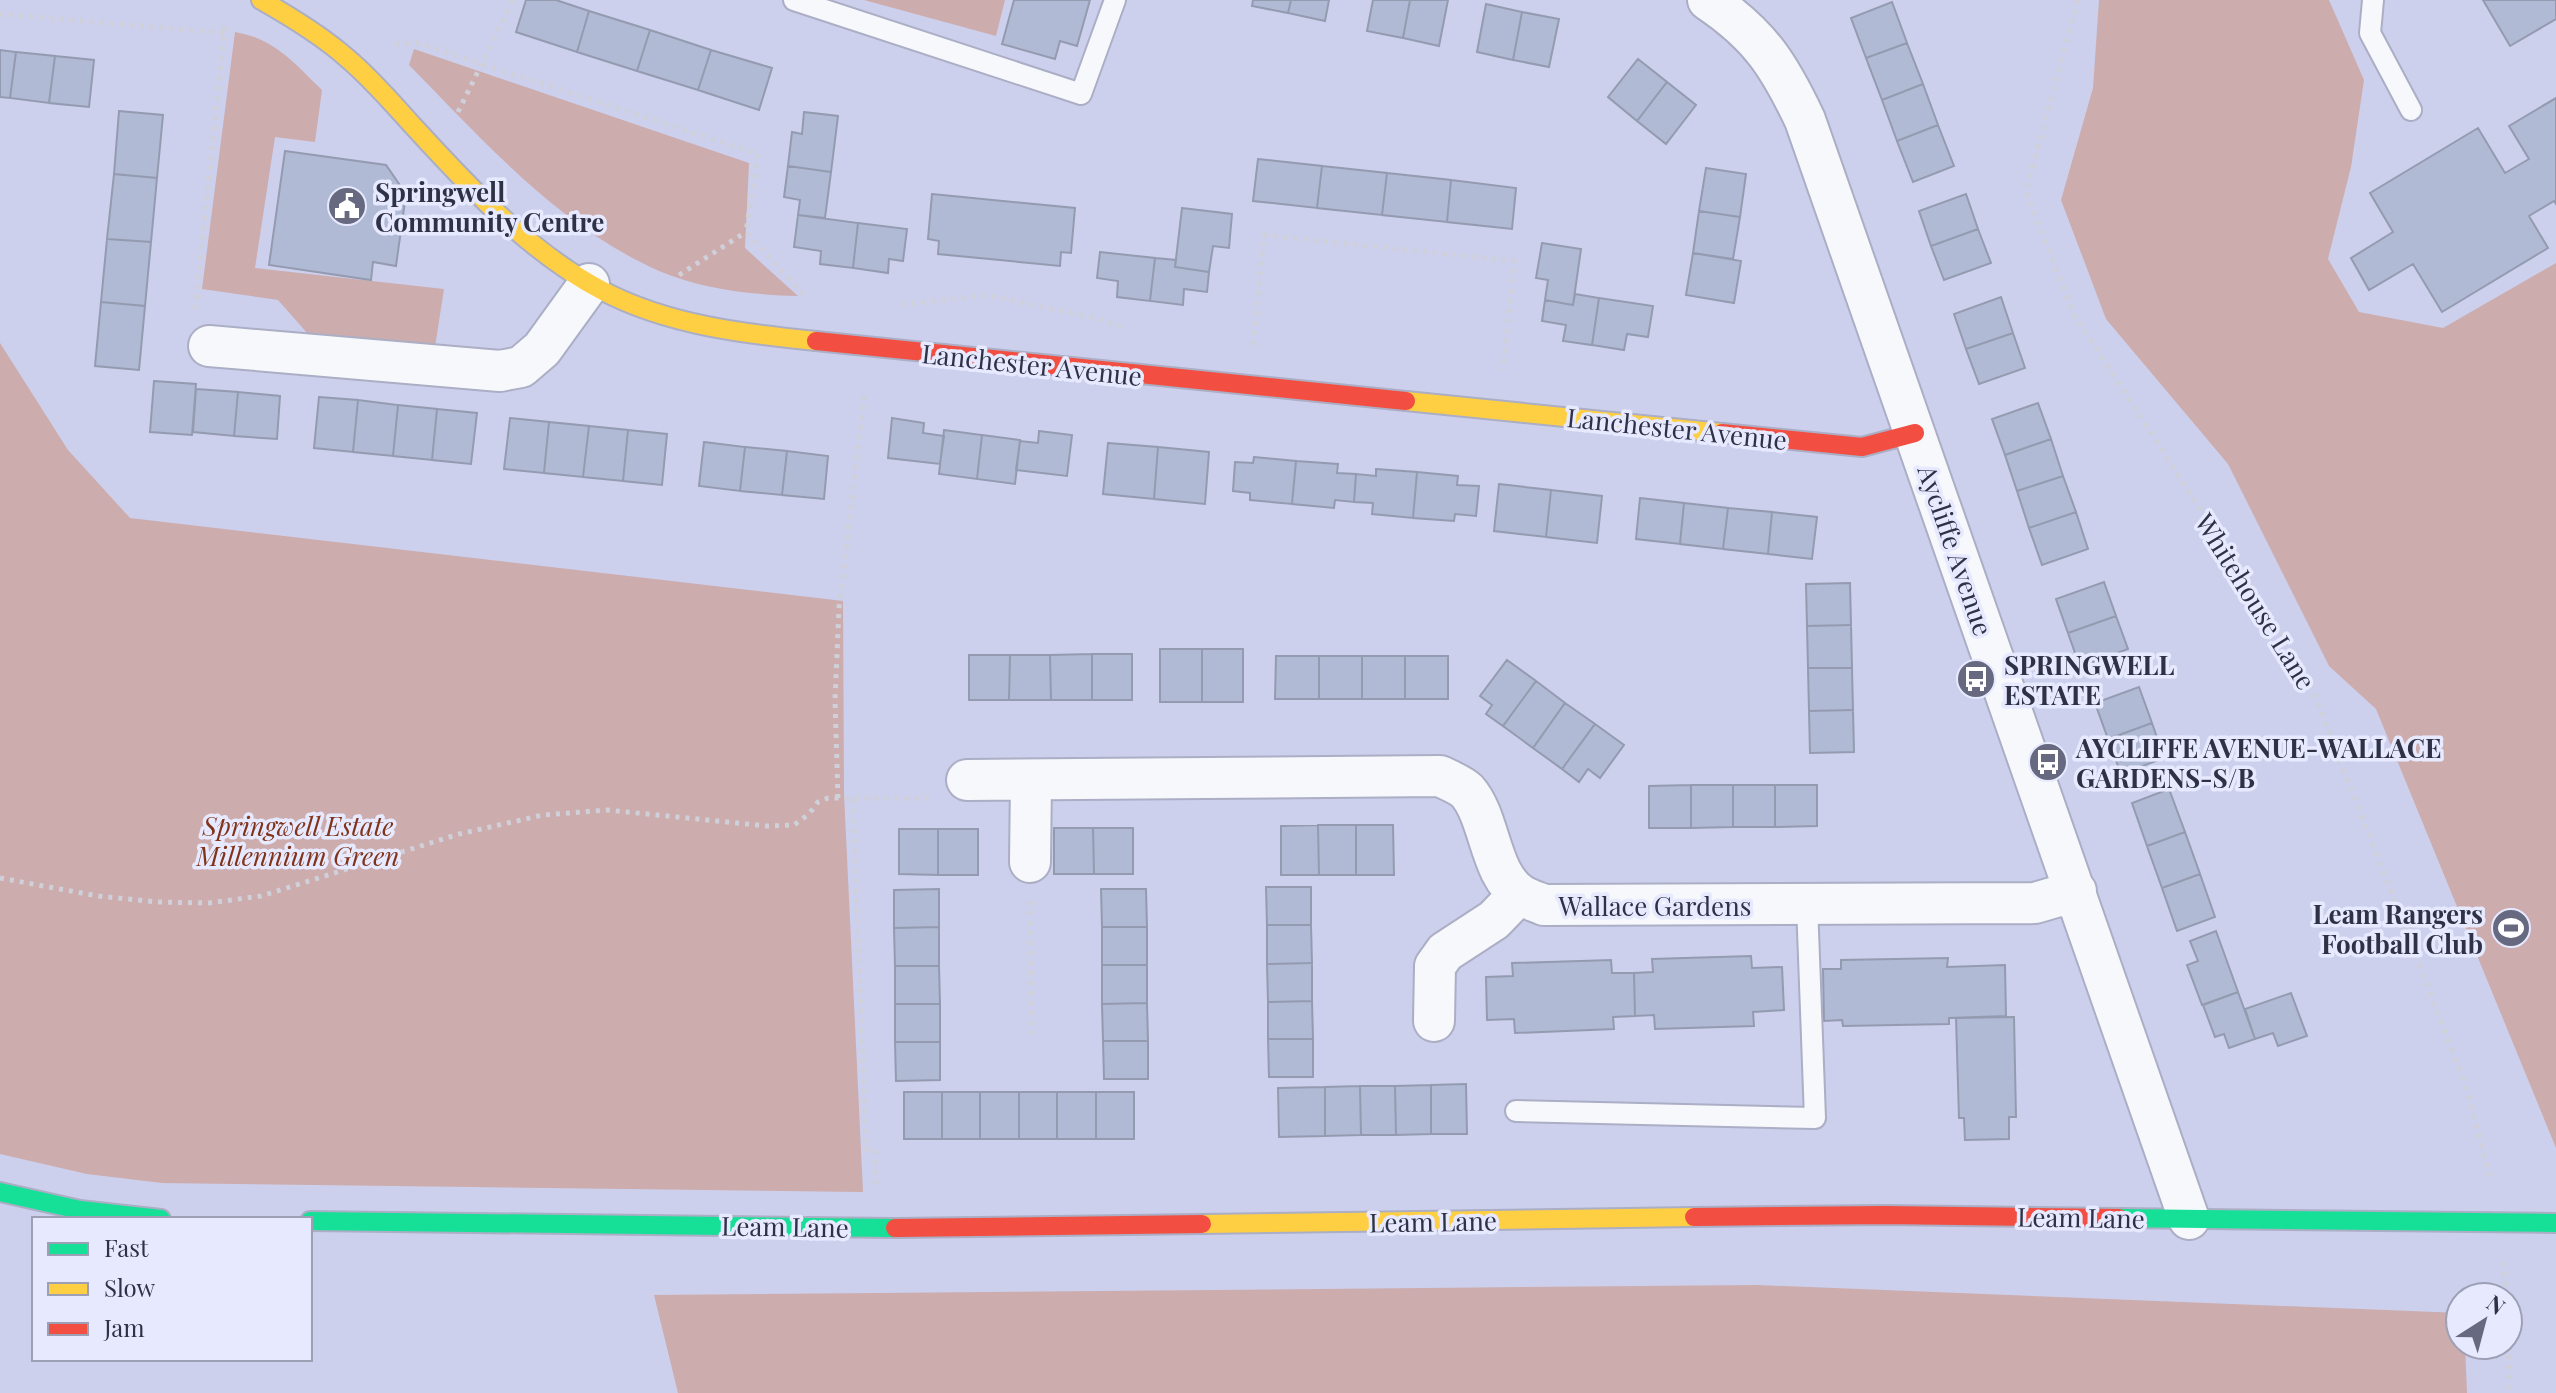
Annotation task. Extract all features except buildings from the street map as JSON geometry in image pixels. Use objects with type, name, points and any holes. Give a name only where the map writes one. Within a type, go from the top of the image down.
[{"type":"main road","name":"Lanchester Avenue","points":[[261,0],[299,21],[335,47],[495,210],[589,284],[633,304],[693,322],[754,335],[1862,447],[1915,433]]},
{"type":"main road","points":[[0,1192],[68,1209],[122,1217]]},
{"type":"main road","name":"Leam Lane","points":[[312,1221],[878,1228],[1885,1215],[2556,1223]]},
{"type":"street","name":"Aycliffe Avenue","points":[[1708,0],[1733,16],[1762,46],[1784,76],[1805,120],[2189,1219]]},
{"type":"street","points":[[209,346],[500,371],[521,367],[542,349],[589,284]]},
{"type":"street","points":[[967,780],[1440,776],[1466,790],[1480,813],[1501,872],[1519,894],[1494,920],[1445,952],[1435,966],[1434,1021]]},
{"type":"street","points":[[1030,862],[1031,780]]},
{"type":"street","name":"Wallace Gardens","points":[[1519,894],[1544,905],[2035,903],[2076,891]]},
{"type":"lane","points":[[794,0],[1081,94],[1115,0]]},
{"type":"lane","points":[[2373,0],[2370,33],[2411,110]]},
{"type":"lane","points":[[1516,1111],[1815,1118],[1807,904]]},
{"type":"path","points":[[437,152],[513,0]]},
{"type":"path","name":"Whitehouse Lane","points":[[2078,0],[2026,191],[2073,313],[2306,672],[2464,1081],[2502,1223]]},
{"type":"path","points":[[0,14],[225,33]]},
{"type":"path","points":[[209,346],[191,343],[225,22]]},
{"type":"path","points":[[335,47],[418,43],[758,154],[746,232],[633,304]]},
{"type":"path","points":[[746,232],[812,302],[833,307],[831,343]]},
{"type":"path","points":[[1250,385],[1264,235],[1514,261],[1500,410]]},
{"type":"path","points":[[901,305],[986,295],[1095,318],[1134,331]]},
{"type":"path","points":[[838,798],[835,700],[839,608],[871,347]]},
{"type":"path","points":[[0,878],[98,896],[209,903],[261,896],[459,834],[543,815],[607,810],[767,826],[794,825],[809,814],[818,802],[828,798],[960,798],[967,780]]},
{"type":"path","points":[[853,799],[866,1149],[875,1149],[878,1228]]},
{"type":"path","points":[[1030,862],[1031,1040]]},
{"type":"path","points":[[2509,1361],[2510,1393]]},
{"type":"green space","points":[[864,0],[1005,0],[996,36]]},
{"type":"green space","points":[[2099,0],[2329,0],[2364,80],[2351,167],[2328,259],[2359,312],[2443,328],[2556,263],[2556,1148],[2376,709],[2329,666],[2228,464],[2106,319],[2061,200],[2093,88]]},
{"type":"green space","points":[[235,32],[273,46],[322,90],[315,142],[275,137],[255,268],[444,289],[435,347],[308,334],[278,300],[202,289]]},
{"type":"green space","points":[[414,49],[749,163],[745,248],[798,296],[727,290],[675,277],[622,252],[588,231],[525,180],[409,65]]},
{"type":"green space","name":"Springwell Estate Millennium Green","points":[[0,343],[68,450],[130,518],[843,601],[844,794],[863,1192],[162,1183],[87,1174],[0,1154]]},
{"type":"green space","points":[[1757,1285],[2444,1312],[2444,1361],[2466,1361],[2467,1393],[678,1393],[654,1295]]},
{"type":"traffic: fast","points":[[0,1192],[80,1210],[143,1217]]},
{"type":"traffic: fast","points":[[2119,1218],[2556,1223]]},
{"type":"traffic: fast","points":[[312,1221],[895,1228]]},
{"type":"traffic: slow","points":[[261,0],[306,27],[347,58],[502,218],[576,276],[628,303],[680,320],[735,331],[816,341]]},
{"type":"traffic: slow","points":[[1406,401],[1722,433]]},
{"type":"traffic: slow","points":[[1202,1224],[1694,1217]]},
{"type":"traffic: jam","points":[[816,341],[1406,401]]},
{"type":"traffic: jam","points":[[1722,433],[1862,447],[1915,433]]},
{"type":"traffic: jam","points":[[1694,1217],[1885,1215],[2119,1218]]},
{"type":"traffic: jam","points":[[895,1228],[1202,1224]]},
{"type":"place","name":"Springwell Community Centre","points":[[347,206]]},
{"type":"place","name":"SPRINGWELL ESTATE","points":[[1976,679]]},
{"type":"place","name":"AYCLIFFE AVENUE-WALLACE GARDENS-S/B","points":[[2048,762]]},
{"type":"place","name":"Leam Rangers Football Club","points":[[2511,928]]}]
